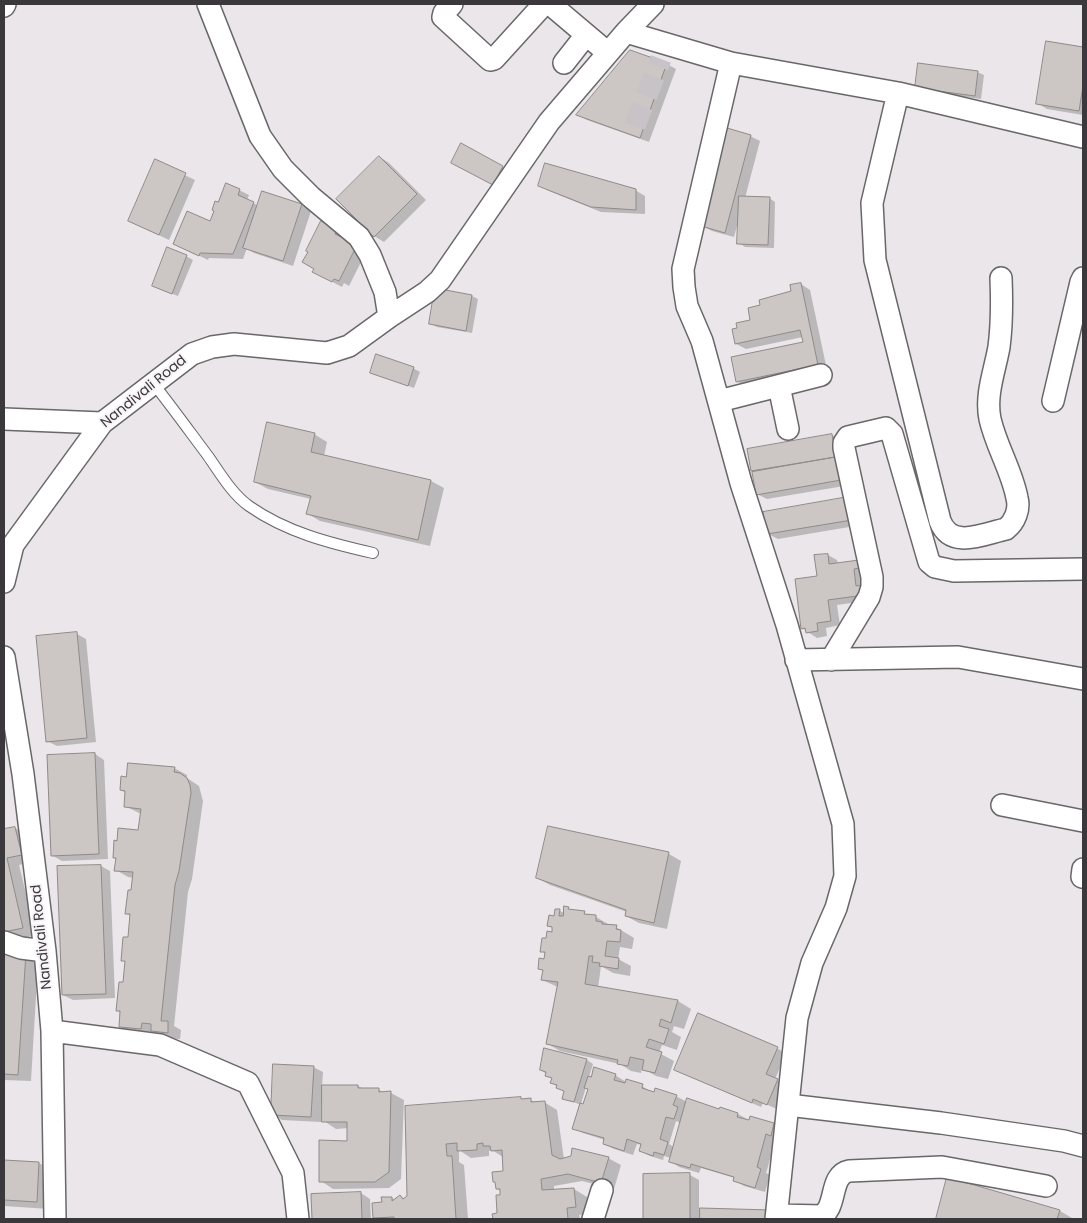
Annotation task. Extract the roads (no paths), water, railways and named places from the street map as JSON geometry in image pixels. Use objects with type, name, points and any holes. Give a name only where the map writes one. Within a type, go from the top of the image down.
[{"type":"street","points":[[208,4],[260,136],[283,169],[359,238],[370,256],[385,292],[389,317]]},
{"type":"street","points":[[452,4],[444,12],[444,17],[490,60],[494,60],[544,4]]},
{"type":"street","points":[[550,4],[608,53]]},
{"type":"street","name":"Nandivali Road","points":[[4,582],[13,545],[102,423],[192,354],[212,347],[234,344],[327,353],[349,346],[427,292],[440,280],[549,122],[626,32],[653,4]]},
{"type":"street","points":[[626,32],[664,52],[898,93],[1083,137]]},
{"type":"street","points":[[564,63],[586,35]]},
{"type":"street","points":[[731,63],[684,269],[684,287],[687,306],[702,341],[741,483],[787,625],[843,824],[845,876],[836,908],[812,963],[797,1018],[776,1217],[823,1216],[830,1208],[838,1177],[843,1172],[849,1171],[942,1167],[1046,1186]]},
{"type":"street","points":[[898,93],[872,203],[875,260],[940,521],[944,530],[956,538],[966,538],[1006,529],[1011,526],[1016,516],[1018,500],[990,418],[989,398],[1002,318],[1001,278]]},
{"type":"street","points":[[1053,401],[1083,278]]},
{"type":"street","points":[[719,401],[821,376]]},
{"type":"street","points":[[779,386],[788,429]]},
{"type":"street","points":[[4,419],[102,423]]},
{"type":"street","points":[[831,660],[869,597],[872,587],[872,576],[844,448],[844,443],[848,437],[886,428],[892,434],[929,562],[934,567],[954,571],[1083,569]]},
{"type":"street","name":"Nandivali Road","points":[[4,657],[23,774],[45,951],[52,1031],[55,1219]]},
{"type":"street","points":[[796,660],[958,657],[1083,679]]},
{"type":"street","points":[[1002,805],[1083,822]]},
{"type":"street","points":[[4,942],[22,948],[45,951]]},
{"type":"street","points":[[52,1031],[160,1045],[248,1083],[293,1173],[298,1219]]},
{"type":"street","points":[[788,1105],[951,1125],[1064,1141],[1083,1146]]},
{"type":"street","points":[[593,1219],[602,1190]]},
{"type":"lane","points":[[153,383],[227,483],[248,505],[278,523],[317,540],[373,553]]},
{"type":"tunnel","points":[[635,126],[661,59]]}]
